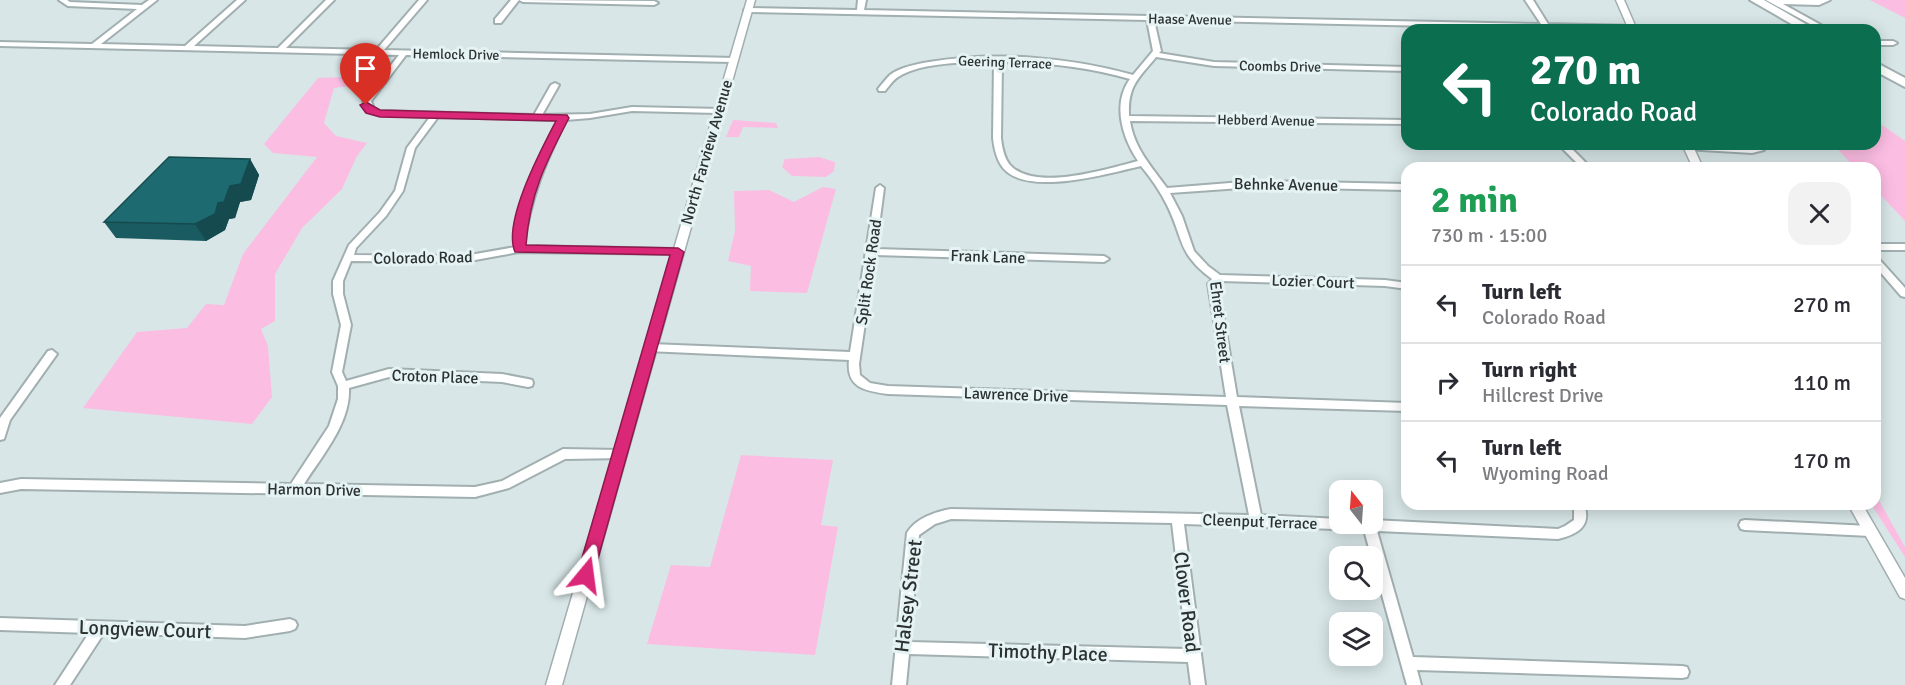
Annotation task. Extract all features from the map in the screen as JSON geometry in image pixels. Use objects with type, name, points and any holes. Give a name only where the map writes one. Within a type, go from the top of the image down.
[{"type":"main road","points":[[1756,0],[1799,24]]},
{"type":"main road","points":[[1881,69],[1905,83]]},
{"type":"street","points":[[63,0],[68,4],[145,7]]},
{"type":"street","points":[[94,46],[153,0]]},
{"type":"street","points":[[187,48],[241,0]]},
{"type":"street","points":[[280,50],[330,0]]},
{"type":"street","points":[[378,52],[423,0]]},
{"type":"street","points":[[498,21],[514,0]]},
{"type":"street","points":[[523,0],[654,3]]},
{"type":"street","name":"North Farview Avenue","points":[[554,685],[751,0]]},
{"type":"street","points":[[860,12],[862,0]]},
{"type":"street","points":[[1529,0],[1545,24]]},
{"type":"street","points":[[1620,0],[1630,24]]},
{"type":"street","points":[[1772,1],[1819,3],[1826,0]]},
{"type":"street","points":[[1772,1],[1815,24]]},
{"type":"street","name":"Haase Avenue","points":[[748,10],[1447,24]]},
{"type":"street","points":[[1150,18],[1158,46],[1155,54]]},
{"type":"street","points":[[1881,43],[1893,43]]},
{"type":"street","name":"Hemlock Drive","points":[[0,44],[732,60]]},
{"type":"street","points":[[404,53],[367,101],[367,108],[380,113],[563,118],[632,109],[718,111]]},
{"type":"street","name":"Coombs Drive","points":[[1155,54],[1215,64],[1401,69]]},
{"type":"street","name":"Ehret Street","points":[[1155,54],[1124,97],[1130,143],[1142,163],[1165,191],[1191,256],[1198,265],[1218,278],[1213,284],[1256,520]]},
{"type":"street","name":"Geering Terrace","points":[[882,89],[893,75],[920,64],[941,61],[1078,65],[1136,78]]},
{"type":"street","points":[[998,62],[998,149],[1011,172],[1024,177],[1070,179],[1142,163]]},
{"type":"street","points":[[537,117],[555,85]]},
{"type":"street","points":[[296,488],[334,427],[344,399],[337,363],[346,325],[337,289],[347,258],[357,242],[393,202],[404,179],[411,148],[435,115]]},
{"type":"street","points":[[519,249],[522,215],[533,177],[563,118]]},
{"type":"street","name":"Hebberd Avenue","points":[[1126,118],[1401,122]]},
{"type":"street","points":[[1568,150],[1581,162]]},
{"type":"street","name":"Behnke Avenue","points":[[1165,191],[1231,183],[1401,187]]},
{"type":"street","name":"Split Rock Road","points":[[855,356],[880,188]]},
{"type":"street","points":[[1881,247],[1905,247]]},
{"type":"street","name":"Colorado Road","points":[[347,258],[464,259],[519,249],[678,252]]},
{"type":"street","name":"Frank Lane","points":[[871,252],[1104,259]]},
{"type":"street","points":[[1881,267],[1905,294]]},
{"type":"street","name":"Lozier Court","points":[[1218,278],[1401,285]]},
{"type":"street","points":[[651,348],[855,356]]},
{"type":"street","points":[[0,436],[5,419],[52,354]]},
{"type":"street","name":"Lawrence Drive","points":[[855,356],[855,377],[860,383],[874,389],[1401,407]]},
{"type":"street","name":"Croton Place","points":[[343,386],[389,373],[502,378],[528,383]]},
{"type":"street","name":"Harmon Drive","points":[[0,488],[21,484],[475,492],[505,485],[563,454],[620,455]]},
{"type":"street","name":"Cleenput Terrace","points":[[1383,526],[1558,534],[1568,532],[1581,521],[1580,510]]},
{"type":"street","points":[[1858,510],[1905,592]]},
{"type":"street","name":"Cleenput Terrace","points":[[971,514],[1329,523]]},
{"type":"street","name":"Halsey Street","points":[[899,685],[913,533],[928,521],[940,516],[971,514]]},
{"type":"street","name":"Clover Road","points":[[1177,518],[1198,685]]},
{"type":"street","points":[[1745,525],[1870,531]]},
{"type":"street","points":[[1372,534],[1414,685]]},
{"type":"street","name":"Longview Court","points":[[0,624],[245,632],[290,625]]},
{"type":"street","points":[[62,685],[100,628]]},
{"type":"street","name":"Timothy Place","points":[[902,648],[1194,656]]},
{"type":"street","points":[[1408,663],[1682,672]]},
{"type":"shaded area","points":[[1870,0],[1905,0],[1905,18]]},
{"type":"shaded area","points":[[367,76],[366,84],[334,88],[324,123],[336,136],[367,143],[357,156],[342,189],[302,228],[275,274],[275,321],[261,329],[268,346],[272,397],[252,424],[83,408],[137,332],[187,328],[206,304],[224,305],[243,254],[317,157],[273,153],[264,144],[318,78]]},
{"type":"shaded area","points":[[733,120],[776,123],[778,128],[743,127],[739,137],[726,137]]},
{"type":"shaded area","points":[[1881,124],[1905,141],[1905,221],[1881,195],[1881,162],[1850,162],[1838,150],[1881,150]]},
{"type":"shaded area","points":[[819,157],[835,162],[834,171],[826,177],[792,176],[782,167],[785,159]]},
{"type":"shaded area","points":[[823,187],[836,189],[807,293],[750,291],[751,266],[728,261],[735,231],[734,191],[769,190],[794,202]]},
{"type":"shaded area","points":[[741,455],[833,460],[821,525],[838,527],[815,655],[647,644],[671,565],[710,567]]},
{"type":"shaded area","points":[[1881,504],[1905,547],[1905,557],[1875,510],[1881,510]]},
{"type":"building","points":[[169,157],[250,159],[241,184],[230,186],[224,202],[218,203],[215,214],[195,224],[104,222]]},
{"type":"route","points":[[366,105],[374,113],[563,118],[533,177],[522,215],[519,249],[678,252],[586,575]]}]
